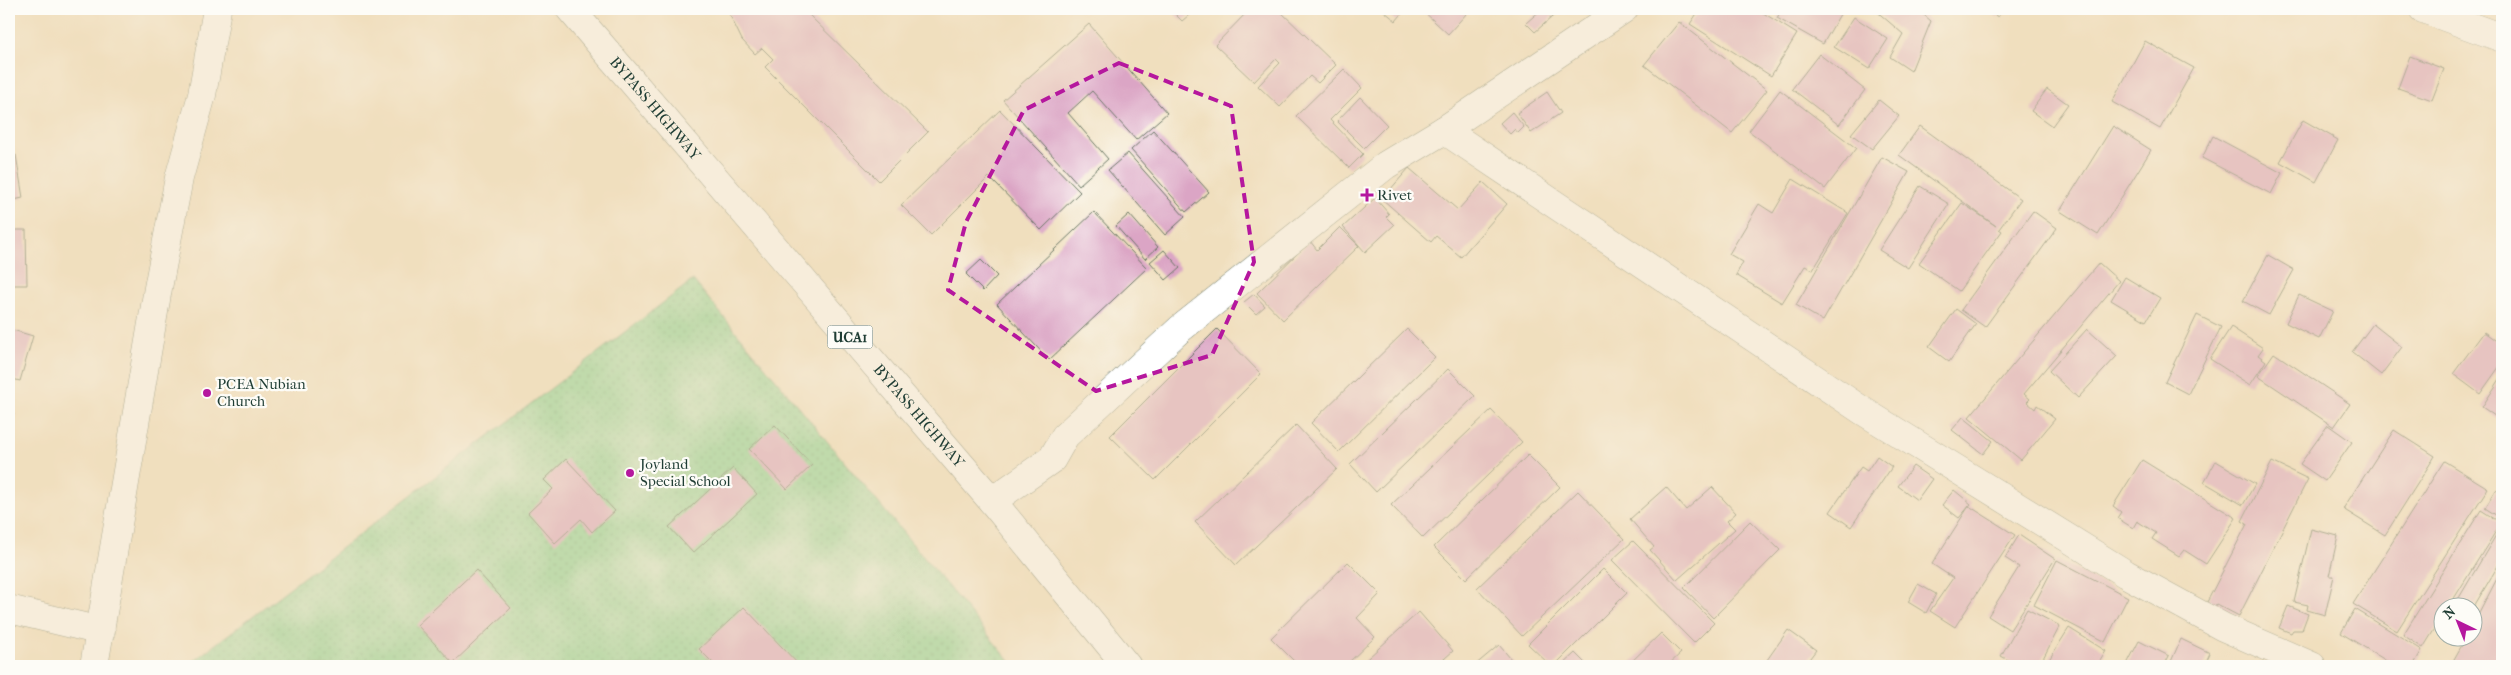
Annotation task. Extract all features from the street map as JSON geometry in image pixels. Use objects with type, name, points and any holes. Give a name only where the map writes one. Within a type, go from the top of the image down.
[{"type":"street","points":[[94,666],[160,278],[179,178],[202,95],[217,9]]},
{"type":"street","name":"BYPASS HIGHWAY","points":[[570,9],[992,501],[1127,666]]},
{"type":"street","points":[[992,501],[1052,459],[1065,436],[1180,329],[1386,165],[1444,130],[1624,9]]},
{"type":"street","points":[[2423,9],[2502,38]]},
{"type":"street","points":[[1444,130],[1855,406],[2126,574],[2223,627],[2312,666]]},
{"type":"street","points":[[9,609],[101,631]]},
{"type":"highlighted area","points":[[1119,63],[1231,106],[1254,262],[1212,355],[1096,391],[948,290],[966,222],[1024,110]]},
{"type":"green space","name":"Joyland Special School","points":[[693,280],[1014,666],[187,666]]},
{"type":"building","points":[[727,9],[803,9],[928,132],[879,181],[765,67],[773,59],[762,48],[755,54],[742,40]]},
{"type":"building","points":[[1170,9],[1196,9],[1182,21]]},
{"type":"building","points":[[1250,9],[1278,9],[1336,65],[1318,83],[1310,76],[1280,107],[1258,86],[1280,63],[1276,59],[1254,82],[1215,45]]},
{"type":"building","points":[[1386,9],[1406,9],[1396,21],[1384,11]]},
{"type":"building","points":[[1421,9],[1465,9],[1468,12],[1448,34]]},
{"type":"building","points":[[1542,9],[1560,10],[1535,32],[1526,23]]},
{"type":"building","points":[[1700,9],[1757,9],[1797,34],[1771,76],[1690,24]]},
{"type":"building","points":[[1782,9],[1843,9],[1823,44],[1777,18]]},
{"type":"building","points":[[1874,9],[1917,9],[1931,21],[1911,71],[1890,57],[1903,34]]},
{"type":"building","points":[[1984,9],[2003,9],[1998,17]]},
{"type":"building","points":[[1854,17],[1888,39],[1869,69],[1834,47]]},
{"type":"building","points":[[1679,22],[1767,90],[1732,133],[1644,65]]},
{"type":"building","points":[[1089,24],[1167,113],[1136,140],[1092,91],[1068,113],[1108,159],[1079,185],[1003,100]]},
{"type":"building","points":[[2145,41],[2194,68],[2160,129],[2112,102]]},
{"type":"building","points":[[1819,54],[1865,90],[1839,125],[1792,89]]},
{"type":"building","points":[[2410,56],[2444,69],[2432,100],[2398,88]]},
{"type":"building","points":[[1344,69],[1362,88],[1330,120],[1363,154],[1349,168],[1296,116]]},
{"type":"building","points":[[2047,89],[2068,104],[2052,126],[2031,111]]},
{"type":"building","points":[[1780,90],[1856,148],[1825,189],[1749,131]]},
{"type":"building","points":[[1547,92],[1561,113],[1531,133],[1517,113]]},
{"type":"building","points":[[1360,97],[1387,125],[1364,148],[1337,121]]},
{"type":"building","points":[[9,98],[13,114],[9,115]]},
{"type":"building","points":[[1879,100],[1899,116],[1872,149],[1851,134]]},
{"type":"building","points":[[1000,110],[1080,192],[1041,230],[989,177],[931,235],[901,205]]},
{"type":"building","points":[[1512,112],[1524,127],[1518,133],[1515,129],[1510,134],[1500,123]]},
{"type":"building","points":[[2303,120],[2338,140],[2316,182],[2280,162]]},
{"type":"building","points":[[1920,126],[2021,199],[1999,229],[2002,231],[1959,291],[1919,263],[1962,203],[1996,226],[1899,155]]},
{"type":"building","points":[[2113,126],[2151,150],[2098,235],[2060,211]]},
{"type":"building","points":[[1153,130],[1209,192],[1186,212],[1131,150]]},
{"type":"building","points":[[2213,136],[2282,173],[2271,194],[2202,158]]},
{"type":"building","points":[[1128,153],[1185,217],[1165,235],[1108,170]]},
{"type":"building","points":[[16,155],[23,198],[9,201],[9,156]]},
{"type":"building","points":[[1882,157],[1909,172],[1823,321],[1796,305]]},
{"type":"building","points":[[1409,168],[1458,210],[1483,182],[1507,204],[1461,257],[1436,236],[1431,242],[1382,199]]},
{"type":"building","points":[[1793,179],[1848,213],[1813,270],[1805,266],[1782,303],[1736,275],[1743,262],[1729,254],[1759,204],[1773,213]]},
{"type":"building","points":[[1920,186],[1949,204],[1908,268],[1879,250]]},
{"type":"building","points":[[1375,198],[1389,214],[1386,217],[1394,225],[1365,252],[1343,227]]},
{"type":"building","points":[[2033,211],[2057,228],[1985,327],[1961,310]]},
{"type":"building","points":[[1094,212],[1147,268],[1049,360],[997,304]]},
{"type":"building","points":[[1129,214],[1158,247],[1145,259],[1116,226]]},
{"type":"building","points":[[1340,227],[1359,246],[1283,320],[1257,293],[1310,241],[1317,250]]},
{"type":"building","points":[[9,230],[26,230],[27,285],[9,285]]},
{"type":"building","points":[[1164,250],[1180,268],[1166,280],[1150,262]]},
{"type":"building","points":[[2268,255],[2294,270],[2269,315],[2243,301]]},
{"type":"building","points":[[981,260],[997,276],[983,291],[966,274]]},
{"type":"building","points":[[2099,263],[2119,281],[2024,394],[2030,399],[2027,402],[2035,409],[2037,405],[2055,419],[2021,460],[1969,417]]},
{"type":"building","points":[[2125,277],[2160,298],[2146,321],[2111,300]]},
{"type":"building","points":[[1254,294],[1265,306],[1256,314],[1244,302]]},
{"type":"building","points":[[2299,295],[2333,311],[2319,339],[2286,323]]},
{"type":"building","points":[[1956,309],[1976,324],[1949,362],[1929,347]]},
{"type":"building","points":[[2197,315],[2221,327],[2188,394],[2165,382]]},
{"type":"building","points":[[2373,324],[2402,347],[2381,375],[2352,352]]},
{"type":"building","points":[[2231,327],[2263,348],[2258,355],[2266,361],[2250,385],[2210,359]]},
{"type":"building","points":[[9,329],[33,336],[20,381],[9,378]]},
{"type":"building","points":[[1217,329],[1261,374],[1155,480],[1110,436]]},
{"type":"building","points":[[1407,329],[1435,357],[1339,452],[1311,423]]},
{"type":"building","points":[[2087,329],[2117,356],[2078,398],[2049,371]]},
{"type":"building","points":[[2484,332],[2502,345],[2502,363],[2480,394],[2453,374]]},
{"type":"building","points":[[2274,353],[2350,404],[2334,427],[2258,376]]},
{"type":"building","points":[[1448,369],[1475,396],[1376,492],[1350,464]]},
{"type":"building","points":[[2502,376],[2502,421],[2482,407]]},
{"type":"building","points":[[1491,410],[1522,442],[1423,538],[1391,505]]},
{"type":"building","points":[[9,411],[14,413],[9,428]]},
{"type":"building","points":[[1963,417],[1993,441],[1983,454],[1952,430]]},
{"type":"building","points":[[775,425],[812,465],[787,489],[749,449]]},
{"type":"building","points":[[1296,425],[1337,469],[1236,565],[1195,522]]},
{"type":"building","points":[[2328,425],[2352,442],[2325,481],[2300,464]]},
{"type":"building","points":[[2394,430],[2435,456],[2385,535],[2343,509]]},
{"type":"building","points":[[1528,455],[1560,487],[1466,579],[1434,547]]},
{"type":"building","points":[[1877,456],[1892,467],[1851,527],[1830,512],[1861,467],[1867,471]]},
{"type":"building","points":[[566,459],[615,511],[592,532],[581,519],[555,543],[528,513],[553,489],[544,480]]},
{"type":"building","points":[[2142,460],[2236,518],[2206,564],[2184,550],[2179,556],[2152,539],[2156,533],[2137,521],[2133,528],[2117,518],[2121,512],[2113,506]]},
{"type":"building","points":[[2216,461],[2255,484],[2243,505],[2204,482]]},
{"type":"building","points":[[2444,461],[2488,488],[2397,631],[2353,604]]},
{"type":"building","points":[[2272,462],[2308,479],[2239,616],[2216,604],[2214,607],[2206,604],[2247,524],[2242,521]]},
{"type":"building","points":[[1913,466],[1932,479],[1917,500],[1898,486]]},
{"type":"building","points":[[733,468],[757,494],[693,553],[669,527]]},
{"type":"building","points":[[1666,487],[1686,510],[1712,487],[1736,513],[1727,521],[1735,529],[1677,580],[1650,550],[1654,547],[1630,519]]},
{"type":"building","points":[[1954,490],[1971,504],[1959,518],[1942,505]]},
{"type":"building","points":[[2496,490],[2502,494],[2502,519],[2485,508]]},
{"type":"building","points":[[1578,491],[1624,539],[1522,636],[1477,588]]},
{"type":"building","points":[[1969,506],[2015,535],[1955,627],[1930,611],[1953,578],[1932,564]]},
{"type":"building","points":[[2481,510],[2501,523],[2454,598],[2434,598],[2434,630],[2423,648],[2403,635]]},
{"type":"building","points":[[1750,521],[1780,550],[1713,618],[1684,588]]},
{"type":"building","points":[[2502,525],[2502,559],[2479,598],[2459,598]]},
{"type":"building","points":[[2311,529],[2338,536],[2329,576],[2334,576],[2325,615],[2307,610],[2308,605],[2294,602]]},
{"type":"building","points":[[2019,535],[2055,559],[2010,630],[1988,616],[2019,567],[2005,558]]},
{"type":"building","points":[[1633,541],[1714,623],[1694,643],[1612,560]]},
{"type":"building","points":[[2057,560],[2128,597],[2105,642],[2034,605]]},
{"type":"building","points":[[1348,562],[1380,594],[1357,618],[1375,637],[1345,666],[1299,666],[1271,638]]},
{"type":"building","points":[[1603,569],[1627,593],[1554,666],[1551,666],[1528,644]]},
{"type":"building","points":[[2502,569],[2502,654],[2496,666],[2463,666],[2453,661],[2460,648],[2484,648],[2484,604]]},
{"type":"building","points":[[476,570],[511,608],[453,663],[417,625]]},
{"type":"building","points":[[1918,584],[1936,594],[1926,613],[1908,602]]},
{"type":"building","points":[[2288,606],[2308,614],[2302,630],[2293,630],[2291,633],[2279,628]]},
{"type":"building","points":[[744,607],[800,666],[716,666],[699,649]]},
{"type":"building","points":[[2027,609],[2060,626],[2039,666],[2019,666],[2001,656]]},
{"type":"building","points":[[2355,609],[2422,650],[2413,666],[2395,666],[2341,633]]},
{"type":"building","points":[[1419,612],[1453,651],[1436,666],[1359,666]]},
{"type":"building","points":[[2069,628],[2106,651],[2097,666],[2045,666]]},
{"type":"building","points":[[1788,630],[1816,650],[1804,666],[1776,666],[1767,660]]},
{"type":"building","points":[[1661,633],[1681,653],[1667,666],[1627,666]]},
{"type":"building","points":[[2181,639],[2210,653],[2204,666],[2169,666]]},
{"type":"building","points":[[2139,641],[2169,656],[2164,666],[2126,666]]},
{"type":"building","points":[[1499,645],[1517,666],[1474,666]]},
{"type":"building","points":[[1575,653],[1588,666],[1561,666]]},
{"type":"place","name":"Rivet","points":[[1367,195]]},
{"type":"place","name":"PCEA Nubian Church","points":[[207,393]]},
{"type":"place","name":"Joyland Special School","points":[[630,473]]}]
